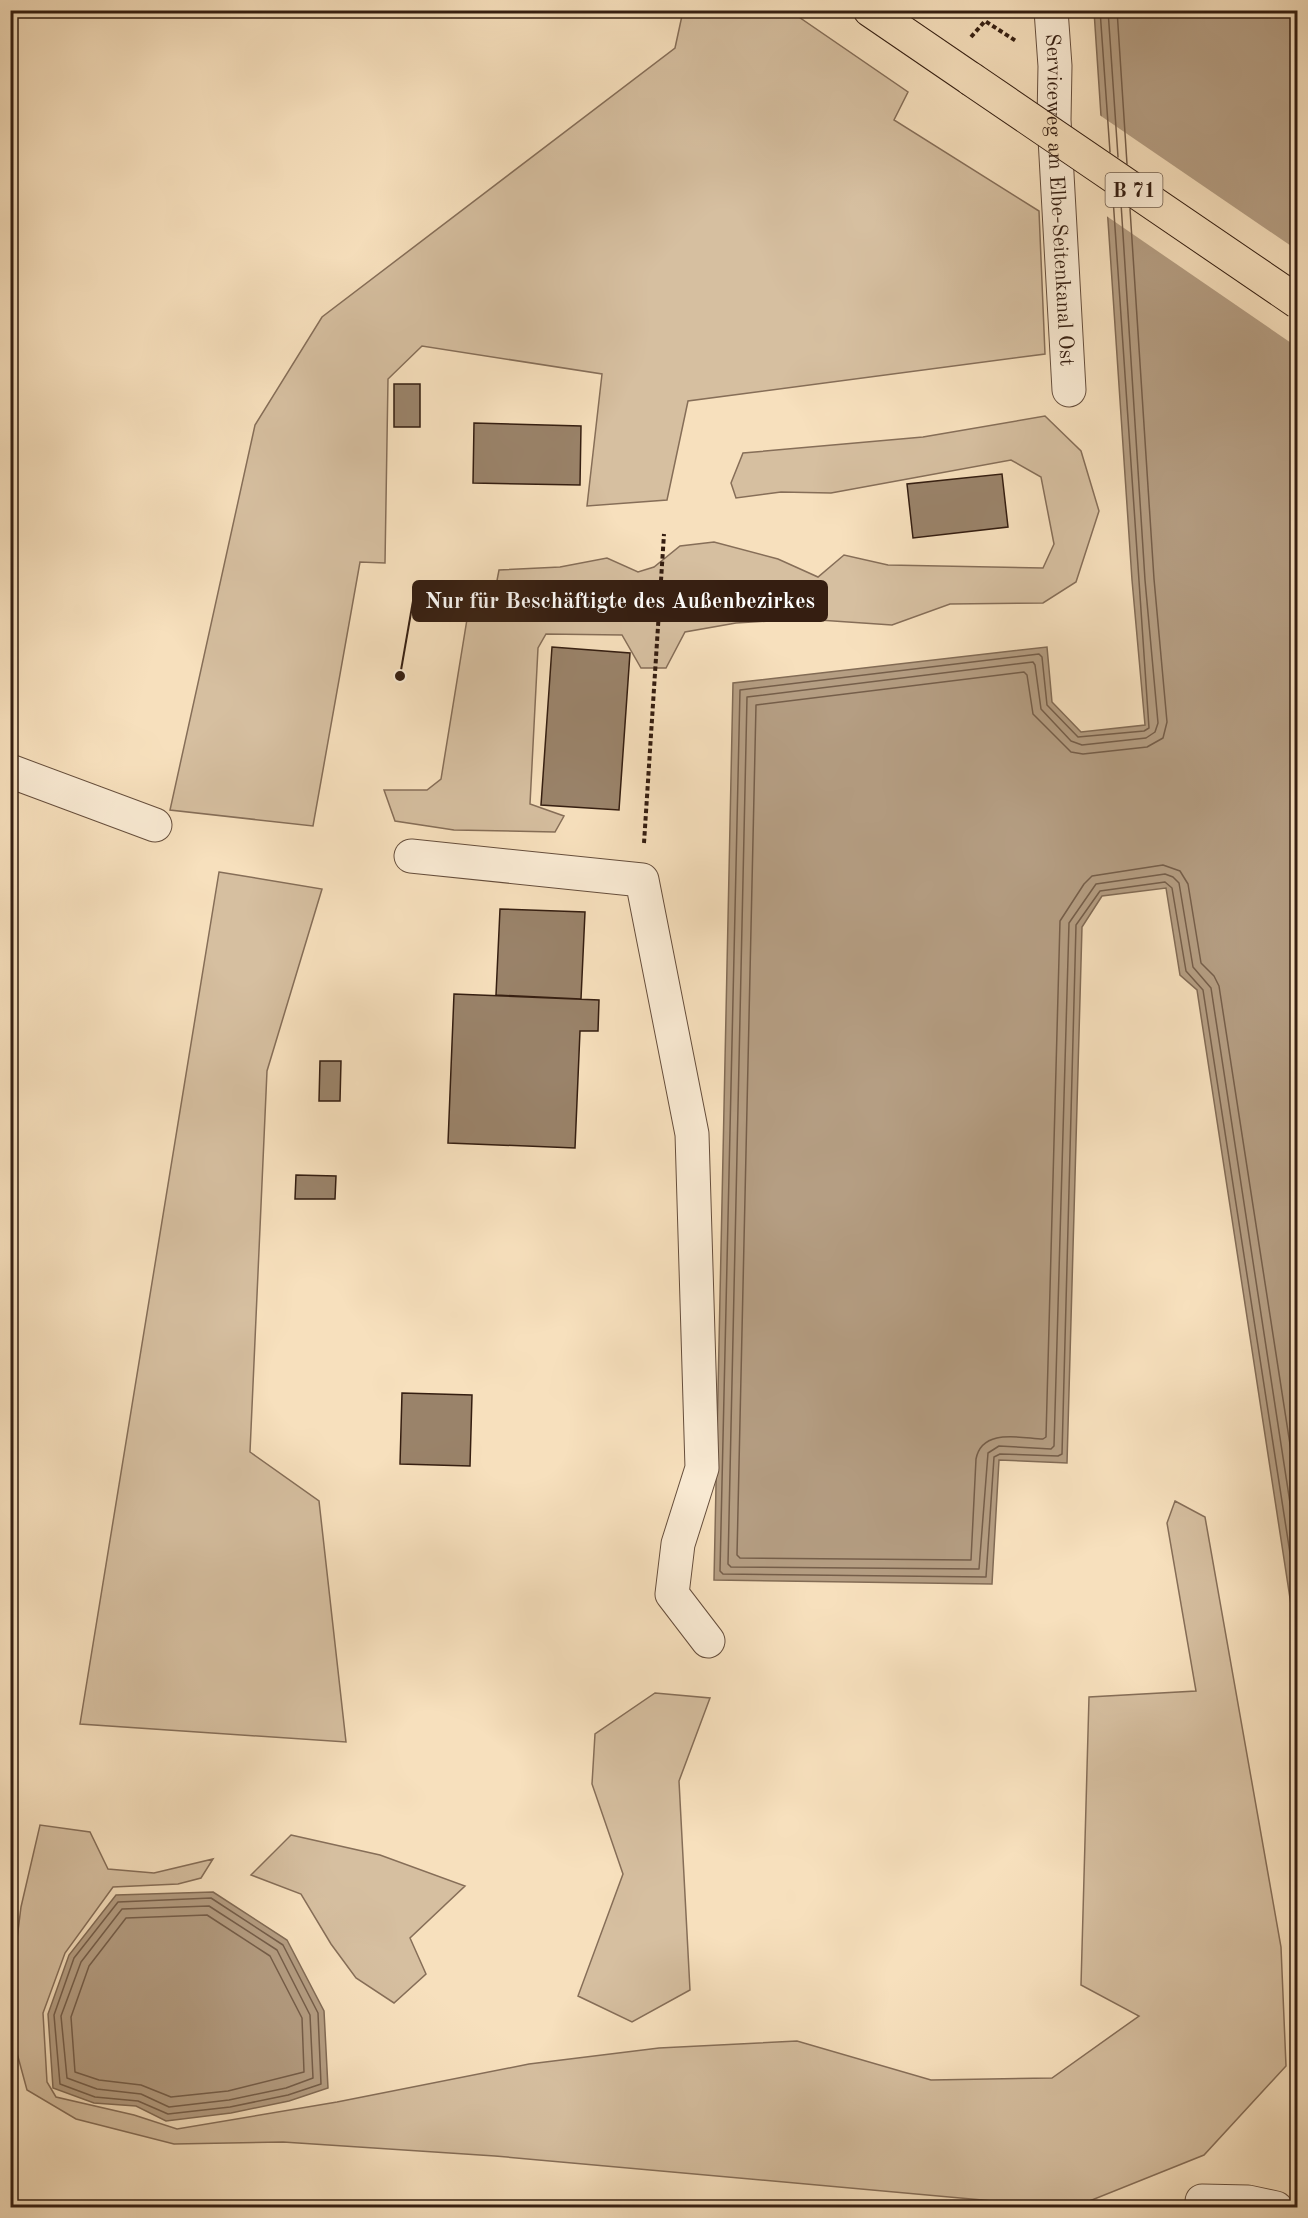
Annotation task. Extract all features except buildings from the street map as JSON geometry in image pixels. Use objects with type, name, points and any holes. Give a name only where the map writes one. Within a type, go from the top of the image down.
[{"type":"main road","name":"B 71","points":[[870,10],[1298,302]]},
{"type":"lane","name":"Serviceweg am Elbe-Seitenkanal Ost","points":[[1051,10],[1055,66],[1054,120],[1069,390]]},
{"type":"lane","points":[[10,771],[155,825]]},
{"type":"lane","points":[[411,856],[642,880],[692,1134],[702,1468],[678,1544],[672,1594],[708,1641]]},
{"type":"lane","points":[[1202,2201],[1248,2202],[1276,2208]]},
{"type":"path","points":[[969,39],[985,21]]},
{"type":"path","points":[[642,880],[664,534]]},
{"type":"shaded area","points":[[683,11],[790,11],[908,92],[894,120],[1039,211],[1045,354],[688,401],[667,500],[587,506],[602,374],[422,346],[388,379],[385,563],[360,562],[313,826],[170,810],[255,425],[322,317],[675,48]]},
{"type":"shaded area","points":[[1045,416],[1081,451],[1099,511],[1076,582],[1043,603],[950,604],[892,625],[804,619],[736,623],[685,632],[666,668],[641,668],[622,635],[546,634],[538,648],[530,804],[564,816],[555,832],[454,830],[395,821],[384,790],[427,790],[441,779],[469,607],[494,596],[499,570],[560,567],[607,558],[638,572],[654,567],[680,546],[714,542],[778,559],[818,577],[844,555],[888,565],[1043,568],[1054,544],[1041,477],[1011,460],[831,493],[781,492],[736,498],[731,483],[743,453],[923,437]]},
{"type":"shaded area","points":[[219,872],[322,889],[267,1071],[250,1452],[319,1501],[346,1742],[80,1724]]},
{"type":"shaded area","points":[[1175,1501],[1205,1517],[1281,1947],[1286,2066],[1204,2155],[1072,2208],[495,2156],[283,2142],[174,2144],[76,2119],[27,2090],[11,2031],[10,1995],[21,1907],[40,1825],[90,1832],[108,1869],[154,1873],[213,1859],[201,1878],[178,1884],[113,1887],[65,1953],[43,2013],[47,2082],[56,2097],[134,2115],[177,2129],[337,2102],[529,2064],[659,2048],[797,2041],[931,2080],[1052,2078],[1139,2016],[1081,1985],[1089,1697],[1196,1691],[1167,1523]]},
{"type":"shaded area","points":[[655,1693],[710,1698],[679,1781],[690,1990],[632,2022],[578,1996],[623,1874],[592,1784],[595,1734]]},
{"type":"shaded area","points":[[291,1835],[380,1855],[465,1886],[410,1938],[426,1974],[394,2003],[356,1978],[331,1944],[301,1894],[251,1875]]},
{"type":"water","points":[[1094,11],[1297,11],[1297,1644],[1197,990],[1180,975],[1166,888],[1102,896],[1082,927],[1067,1463],[999,1460],[992,1584],[714,1580],[733,683],[1047,647],[1052,702],[1081,732],[1145,725],[1132,580]]},
{"type":"water","points":[[213,1892],[287,1940],[324,2011],[328,2088],[289,2101],[231,2113],[166,2121],[136,2106],[94,2103],[53,2088],[48,2014],[69,1955],[116,1895]]},
{"type":"pier","points":[[1098,114],[1297,250],[1297,347],[1105,215]]},
{"type":"place","name":"Nur für Beschäftigte des Außenbezirkes","points":[[400,676]]}]
